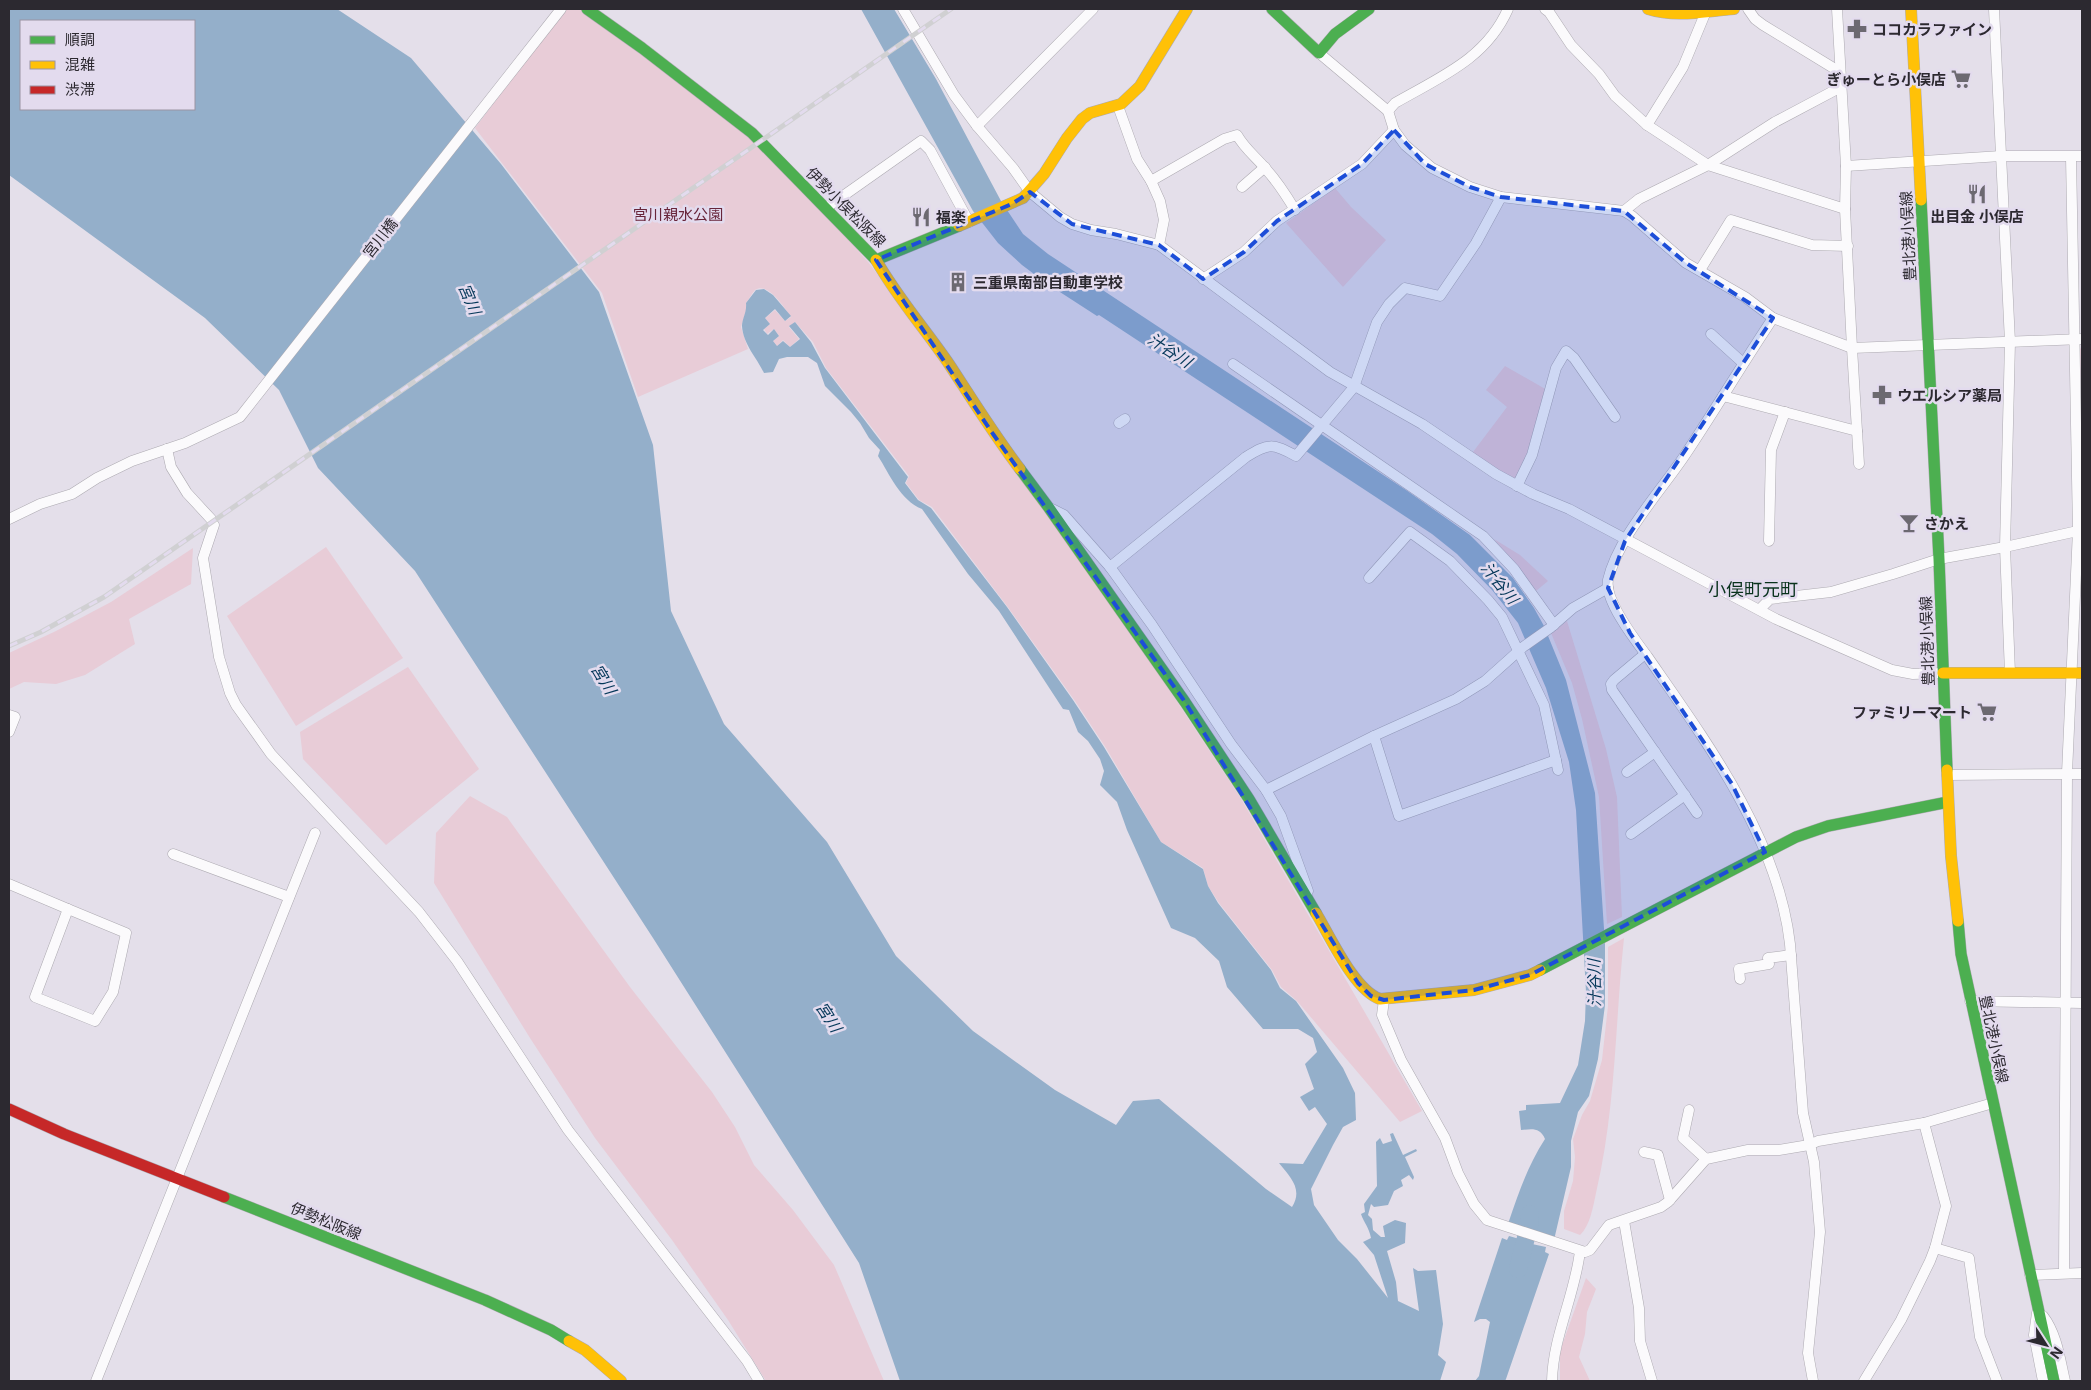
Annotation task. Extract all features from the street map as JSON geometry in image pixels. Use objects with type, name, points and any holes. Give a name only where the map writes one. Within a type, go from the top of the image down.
[{"type":"main road","name":"伊勢小俣松阪線","points":[[587,9],[642,48],[752,133],[876,260],[1012,204],[1030,192],[1082,119],[1090,113],[1118,106],[1127,100],[1140,86],[1187,9]]},
{"type":"main road","points":[[1272,9],[1319,53],[1335,34],[1358,20],[1369,9]]},
{"type":"main road","points":[[1648,9],[1660,13],[1734,9]]},
{"type":"main road","name":"豊北港小俣線","points":[[1911,9],[1939,559],[1948,802],[1961,954],[2054,1381]]},
{"type":"main road","points":[[876,260],[888,281],[948,363],[993,434],[1049,508],[1185,702],[1249,799],[1358,983],[1371,996],[1384,1000],[1490,987],[1530,975],[1575,954],[1796,837],[1828,826],[1948,802]]},
{"type":"main road","points":[[1943,673],[2082,673]]},
{"type":"main road","name":"伊勢松阪線","points":[[9,1109],[64,1134],[476,1297],[550,1330],[585,1350],[621,1381]]},
{"type":"street","points":[[904,9],[954,95],[977,126],[1013,168],[1030,192],[1060,217],[1072,224],[1158,245],[1330,372],[1422,424],[1496,474],[1533,494],[1569,509],[1776,619],[1892,670],[1913,674],[1943,673]]},
{"type":"street","points":[[977,126],[1092,9]]},
{"type":"street","points":[[1508,9],[1502,22],[1480,51],[1458,67],[1395,102],[1388,111],[1388,118],[1394,130],[1405,144],[1426,164],[1470,187],[1502,197],[1624,211],[1686,263],[1745,297],[1773,318],[1852,348],[2079,339]]},
{"type":"street","points":[[1545,9],[1571,45],[1599,74],[1615,96],[1647,125],[1708,165],[1846,209]]},
{"type":"street","points":[[1647,125],[1683,67],[1707,9]]},
{"type":"street","points":[[1748,9],[1755,20],[1840,72]]},
{"type":"street","points":[[1838,9],[1846,166],[1852,348],[1859,464]]},
{"type":"street","points":[[1994,9],[2010,342],[2005,548],[2010,673]]},
{"type":"street","name":"宮川橋","points":[[10,516],[72,494],[97,478],[132,461],[185,444],[240,417],[560,10]]},
{"type":"street","points":[[1319,53],[1388,111]]},
{"type":"street","points":[[1624,211],[1639,199],[1708,165],[1775,122],[1841,88]]},
{"type":"street","points":[[1118,106],[1137,159],[1151,181],[1160,201],[1164,220],[1158,245]]},
{"type":"street","points":[[1203,279],[1244,252],[1277,221],[1362,164],[1394,130]]},
{"type":"street","points":[[1151,181],[1224,139],[1237,135],[1246,150],[1265,167],[1280,186],[1295,210]]},
{"type":"street","points":[[826,208],[921,141],[930,150],[970,222]]},
{"type":"street","points":[[1846,166],[2001,156],[2082,156]]},
{"type":"street","points":[[2064,1273],[2067,773],[2070,673],[2080,530],[2079,339],[2071,157]]},
{"type":"street","points":[[1242,187],[1265,167]]},
{"type":"street","points":[[1110,567],[1246,457],[1265,446],[1280,448],[1296,456],[1354,387],[1377,322],[1389,304],[1405,288],[1440,296],[1476,243],[1502,197]]},
{"type":"street","points":[[1700,270],[1731,220],[1812,245],[1848,246]]},
{"type":"street","points":[[1773,318],[1685,456],[1625,540],[1612,570],[1608,588],[1613,603],[1630,634],[1732,784],[1765,852],[1780,890],[1787,922],[1802,1113],[1814,1162],[1820,1232],[1808,1353],[1813,1381]]},
{"type":"street","points":[[1711,334],[1743,363]]},
{"type":"street","points":[[1518,486],[1532,455],[1556,368],[1566,351],[1574,358],[1615,417]]},
{"type":"street","points":[[1233,364],[1483,536],[1514,569],[1552,627]]},
{"type":"street","points":[[1723,396],[1857,431]]},
{"type":"street","points":[[1769,541],[1771,450],[1785,412]]},
{"type":"street","points":[[167,449],[171,467],[186,494],[213,522],[203,558],[219,657],[230,693],[236,705],[272,754],[425,919],[457,961],[568,1130],[746,1360],[759,1381]]},
{"type":"street","points":[[1049,508],[1064,515],[1110,567],[1152,625],[1231,744],[1266,790],[1284,825],[1308,888],[1308,900]]},
{"type":"street","points":[[1760,609],[1770,599],[1831,592],[1939,559],[2005,548],[2080,530]]},
{"type":"street","points":[[1369,578],[1410,532],[1450,561],[1502,617],[1521,648],[1544,705],[1557,765],[1399,816],[1374,736]]},
{"type":"street","points":[[1266,790],[1374,736],[1456,699],[1485,681],[1521,648],[1552,627],[1573,608],[1608,588]]},
{"type":"street","points":[[1645,654],[1614,680],[1611,684],[1612,690],[1697,813]]},
{"type":"street","points":[[9,715],[15,717],[9,732]]},
{"type":"street","points":[[1627,772],[1655,752]]},
{"type":"street","points":[[1947,775],[2082,774]]},
{"type":"street","points":[[1631,834],[1685,796]]},
{"type":"street","points":[[96,1381],[315,833]]},
{"type":"street","points":[[173,854],[289,898]]},
{"type":"street","points":[[9,884],[126,933],[113,992],[95,1021],[35,997],[68,909]]},
{"type":"street","points":[[1740,979],[1739,969],[1769,964],[1768,958],[1790,955]]},
{"type":"street","points":[[1384,1000],[1382,1015],[1401,1060],[1444,1138],[1458,1173],[1474,1204],[1487,1220],[1580,1251],[1586,1252],[1590,1250],[1609,1225],[1661,1207],[1670,1200],[1706,1159],[1748,1150],[1779,1150],[1924,1123],[1993,1103]]},
{"type":"street","points":[[1970,1001],[2082,1003]]},
{"type":"street","points":[[1689,1110],[1683,1138],[1706,1159]]},
{"type":"street","points":[[1864,1381],[1901,1320],[1935,1248],[1946,1206],[1924,1123]]},
{"type":"street","points":[[1644,1152],[1658,1156],[1670,1200]]},
{"type":"street","points":[[1624,1220],[1639,1308],[1640,1341],[1652,1381]]},
{"type":"street","points":[[1935,1248],[1969,1258],[1980,1337],[1997,1381]]},
{"type":"street","points":[[1552,1381],[1555,1348],[1576,1276],[1580,1251]]},
{"type":"street","points":[[2030,1274],[2082,1273]]},
{"type":"street","points":[[2038,1309],[2034,1335],[2043,1381]]},
{"type":"street","points":[[2038,1309],[2048,1322],[2065,1381]]},
{"type":"highlighted area","points":[[1394,130],[1425,164],[1470,187],[1501,197],[1624,211],[1686,263],[1773,318],[1625,541],[1608,588],[1630,633],[1732,784],[1765,852],[1530,975],[1474,990],[1384,1000],[1371,996],[1358,983],[1185,702],[993,434],[876,260],[1012,204],[1030,192],[1072,224],[1159,245],[1203,279],[1244,252],[1277,221],[1362,164]]},
{"type":"green space","name":"宮川親水公園","points":[[565,9],[586,9],[761,141],[869,263],[1049,508],[1240,797],[1422,1111],[1400,1122],[1297,1001],[1281,987],[1272,970],[1219,903],[1208,886],[1203,868],[1161,842],[1106,748],[1075,701],[1007,606],[932,507],[919,500],[906,483],[909,476],[826,368],[813,342],[795,322],[789,327],[799,339],[790,347],[783,340],[777,346],[773,341],[779,336],[774,329],[767,334],[764,329],[770,324],[765,318],[775,310],[785,321],[791,317],[771,292],[760,288],[755,290],[746,303],[747,308],[741,327],[748,349],[638,397],[602,293],[475,128]]},
{"type":"green space","points":[[1335,188],[1351,207],[1386,240],[1343,287],[1286,223]]},
{"type":"green space","points":[[2082,346],[2082,439],[2080,349]]},
{"type":"green space","points":[[1505,366],[1547,390],[1517,486],[1470,456],[1507,407],[1486,390]]},
{"type":"green space","points":[[1494,539],[1520,555],[1548,581],[1536,591]]},
{"type":"green space","points":[[326,547],[403,658],[296,726],[227,616]]},
{"type":"green space","points":[[193,548],[191,584],[129,619],[135,644],[85,675],[56,684],[24,682],[9,689],[9,653],[111,602]]},
{"type":"green space","points":[[1567,621],[1606,749],[1617,797],[1622,917],[1607,924],[1599,797],[1572,683],[1551,633]]},
{"type":"green space","points":[[408,667],[479,769],[386,845],[303,759],[300,732]]},
{"type":"green space","points":[[470,796],[507,817],[630,987],[712,1092],[735,1127],[754,1165],[793,1210],[834,1265],[884,1381],[766,1381],[728,1320],[672,1240],[595,1138],[530,1038],[434,883],[436,833]]},
{"type":"green space","points":[[1624,938],[1608,1129],[1592,1210],[1589,1221],[1580,1235],[1564,1229],[1564,1211],[1573,1181],[1575,1157],[1573,1139],[1582,1115],[1590,1101],[1602,1060],[1608,1006],[1608,947]]},
{"type":"green space","points":[[1586,1278],[1596,1289],[1587,1312],[1585,1334],[1579,1357],[1590,1381],[1560,1381],[1560,1351]]},
{"type":"water","name":"宮川","points":[[9,9],[337,9],[411,58],[501,164],[599,292],[653,445],[671,611],[724,724],[827,842],[896,956],[973,1031],[1055,1090],[1116,1125],[1133,1101],[1159,1099],[1266,1189],[1292,1207],[1295,1201],[1296,1189],[1279,1163],[1303,1164],[1327,1124],[1315,1107],[1309,1111],[1300,1097],[1314,1089],[1305,1064],[1317,1052],[1313,1038],[1298,1029],[1263,1029],[1227,987],[1219,961],[1195,938],[1171,928],[1127,830],[1117,802],[1100,785],[1104,771],[1100,759],[1088,741],[1078,732],[1069,710],[1063,709],[999,611],[968,574],[922,509],[908,500],[896,486],[878,456],[880,450],[851,412],[825,386],[817,363],[808,357],[787,357],[779,359],[773,372],[764,373],[745,339],[742,323],[746,303],[756,290],[764,289],[773,295],[791,316],[785,321],[775,309],[765,318],[770,324],[763,330],[768,335],[774,329],[779,336],[773,341],[777,346],[783,341],[790,347],[800,339],[789,326],[795,322],[811,342],[825,368],[908,477],[905,483],[918,500],[931,508],[1007,607],[1073,700],[1104,747],[1161,842],[1203,869],[1208,886],[1218,903],[1271,970],[1280,988],[1296,1001],[1343,1068],[1355,1093],[1356,1120],[1343,1127],[1311,1189],[1314,1205],[1338,1240],[1357,1259],[1388,1298],[1374,1255],[1363,1242],[1371,1238],[1361,1214],[1365,1212],[1364,1204],[1377,1186],[1376,1142],[1380,1138],[1383,1144],[1392,1141],[1390,1134],[1393,1133],[1403,1155],[1416,1149],[1417,1151],[1405,1157],[1414,1177],[1413,1180],[1409,1175],[1401,1180],[1403,1186],[1394,1191],[1388,1205],[1374,1207],[1371,1204],[1368,1215],[1372,1219],[1373,1230],[1381,1237],[1385,1237],[1383,1226],[1395,1220],[1406,1223],[1405,1243],[1387,1251],[1396,1282],[1398,1301],[1419,1311],[1413,1268],[1418,1271],[1436,1270],[1443,1324],[1438,1355],[1446,1362],[1440,1381],[900,1381],[859,1263],[653,938],[415,571],[318,468],[279,390],[205,318],[9,175]]},
{"type":"water","points":[[861,9],[894,9],[936,79],[1001,201],[1023,234],[1048,254],[1406,490],[1470,535],[1513,578],[1534,608],[1544,626],[1566,680],[1595,793],[1605,944],[1605,1005],[1598,1059],[1589,1096],[1578,1112],[1571,1141],[1571,1167],[1554,1240],[1508,1224],[1528,1169],[1545,1139],[1541,1132],[1532,1129],[1521,1130],[1519,1111],[1526,1110],[1526,1105],[1560,1103],[1578,1065],[1585,1021],[1586,992],[1576,810],[1569,762],[1546,688],[1518,623],[1492,590],[1457,554],[1432,534],[1099,315],[1097,316],[1046,283],[1022,265],[998,243],[973,211]]},
{"type":"water","points":[[1509,1236],[1523,1240],[1521,1245],[1530,1247],[1532,1244],[1546,1247],[1545,1252],[1549,1254],[1505,1381],[1475,1381],[1479,1376],[1490,1322],[1486,1319],[1480,1319],[1474,1322],[1502,1238],[1507,1240]]},
{"type":"waterway","name":"汁谷川","points":[[1518,1269],[1529,1226],[1530,1214]]},
{"type":"railway","points":[[9,646],[41,632],[104,597],[951,9]]},
{"type":"traffic: fast","points":[[587,9],[642,48],[752,133],[876,260],[959,226]]},
{"type":"traffic: fast","points":[[1272,9],[1319,53],[1335,34],[1369,9]]},
{"type":"traffic: fast","points":[[1921,200],[1939,559],[1947,770]]},
{"type":"traffic: fast","points":[[1020,469],[1185,702],[1249,799],[1316,913]]},
{"type":"traffic: fast","points":[[1540,970],[1796,837],[1828,826],[1948,802]]},
{"type":"traffic: fast","points":[[1958,921],[1961,954],[2054,1381]]},
{"type":"traffic: fast","points":[[224,1197],[485,1300],[551,1330],[569,1341]]},
{"type":"traffic: slow","points":[[959,226],[1023,198],[1044,174],[1067,138],[1082,119],[1090,113],[1121,104],[1140,86],[1187,9]]},
{"type":"traffic: slow","points":[[1648,9],[1669,13],[1734,9]]},
{"type":"traffic: slow","points":[[1911,9],[1921,200]]},
{"type":"traffic: slow","points":[[876,260],[1020,469]]},
{"type":"traffic: slow","points":[[1943,673],[2082,673]]},
{"type":"traffic: slow","points":[[1947,770],[1951,856],[1958,921]]},
{"type":"traffic: slow","points":[[1316,913],[1352,974],[1370,994],[1380,999],[1474,990],[1530,975],[1540,970]]},
{"type":"traffic: slow","points":[[569,1341],[585,1350],[621,1381]]},
{"type":"traffic: jam","points":[[9,1109],[64,1134],[224,1197]]},
{"type":"place","name":"ココカラファイン","points":[[1857,29]]},
{"type":"place","name":"ぎゅーとら小俣店","points":[[1961,79]]},
{"type":"place","name":"出目金 小俣店","points":[[1977,194]]},
{"type":"place","name":"福楽","points":[[921,217]]},
{"type":"place","name":"三重県南部自動車学校","points":[[958,282]]},
{"type":"place","name":"ウエルシア薬局","points":[[1882,395]]},
{"type":"place","name":"さかえ","points":[[1909,523]]},
{"type":"place","name":"ファミリーマート","points":[[1987,712]]},
{"type":"district","name":"小俣町元町","points":[[1753,589]]}]
